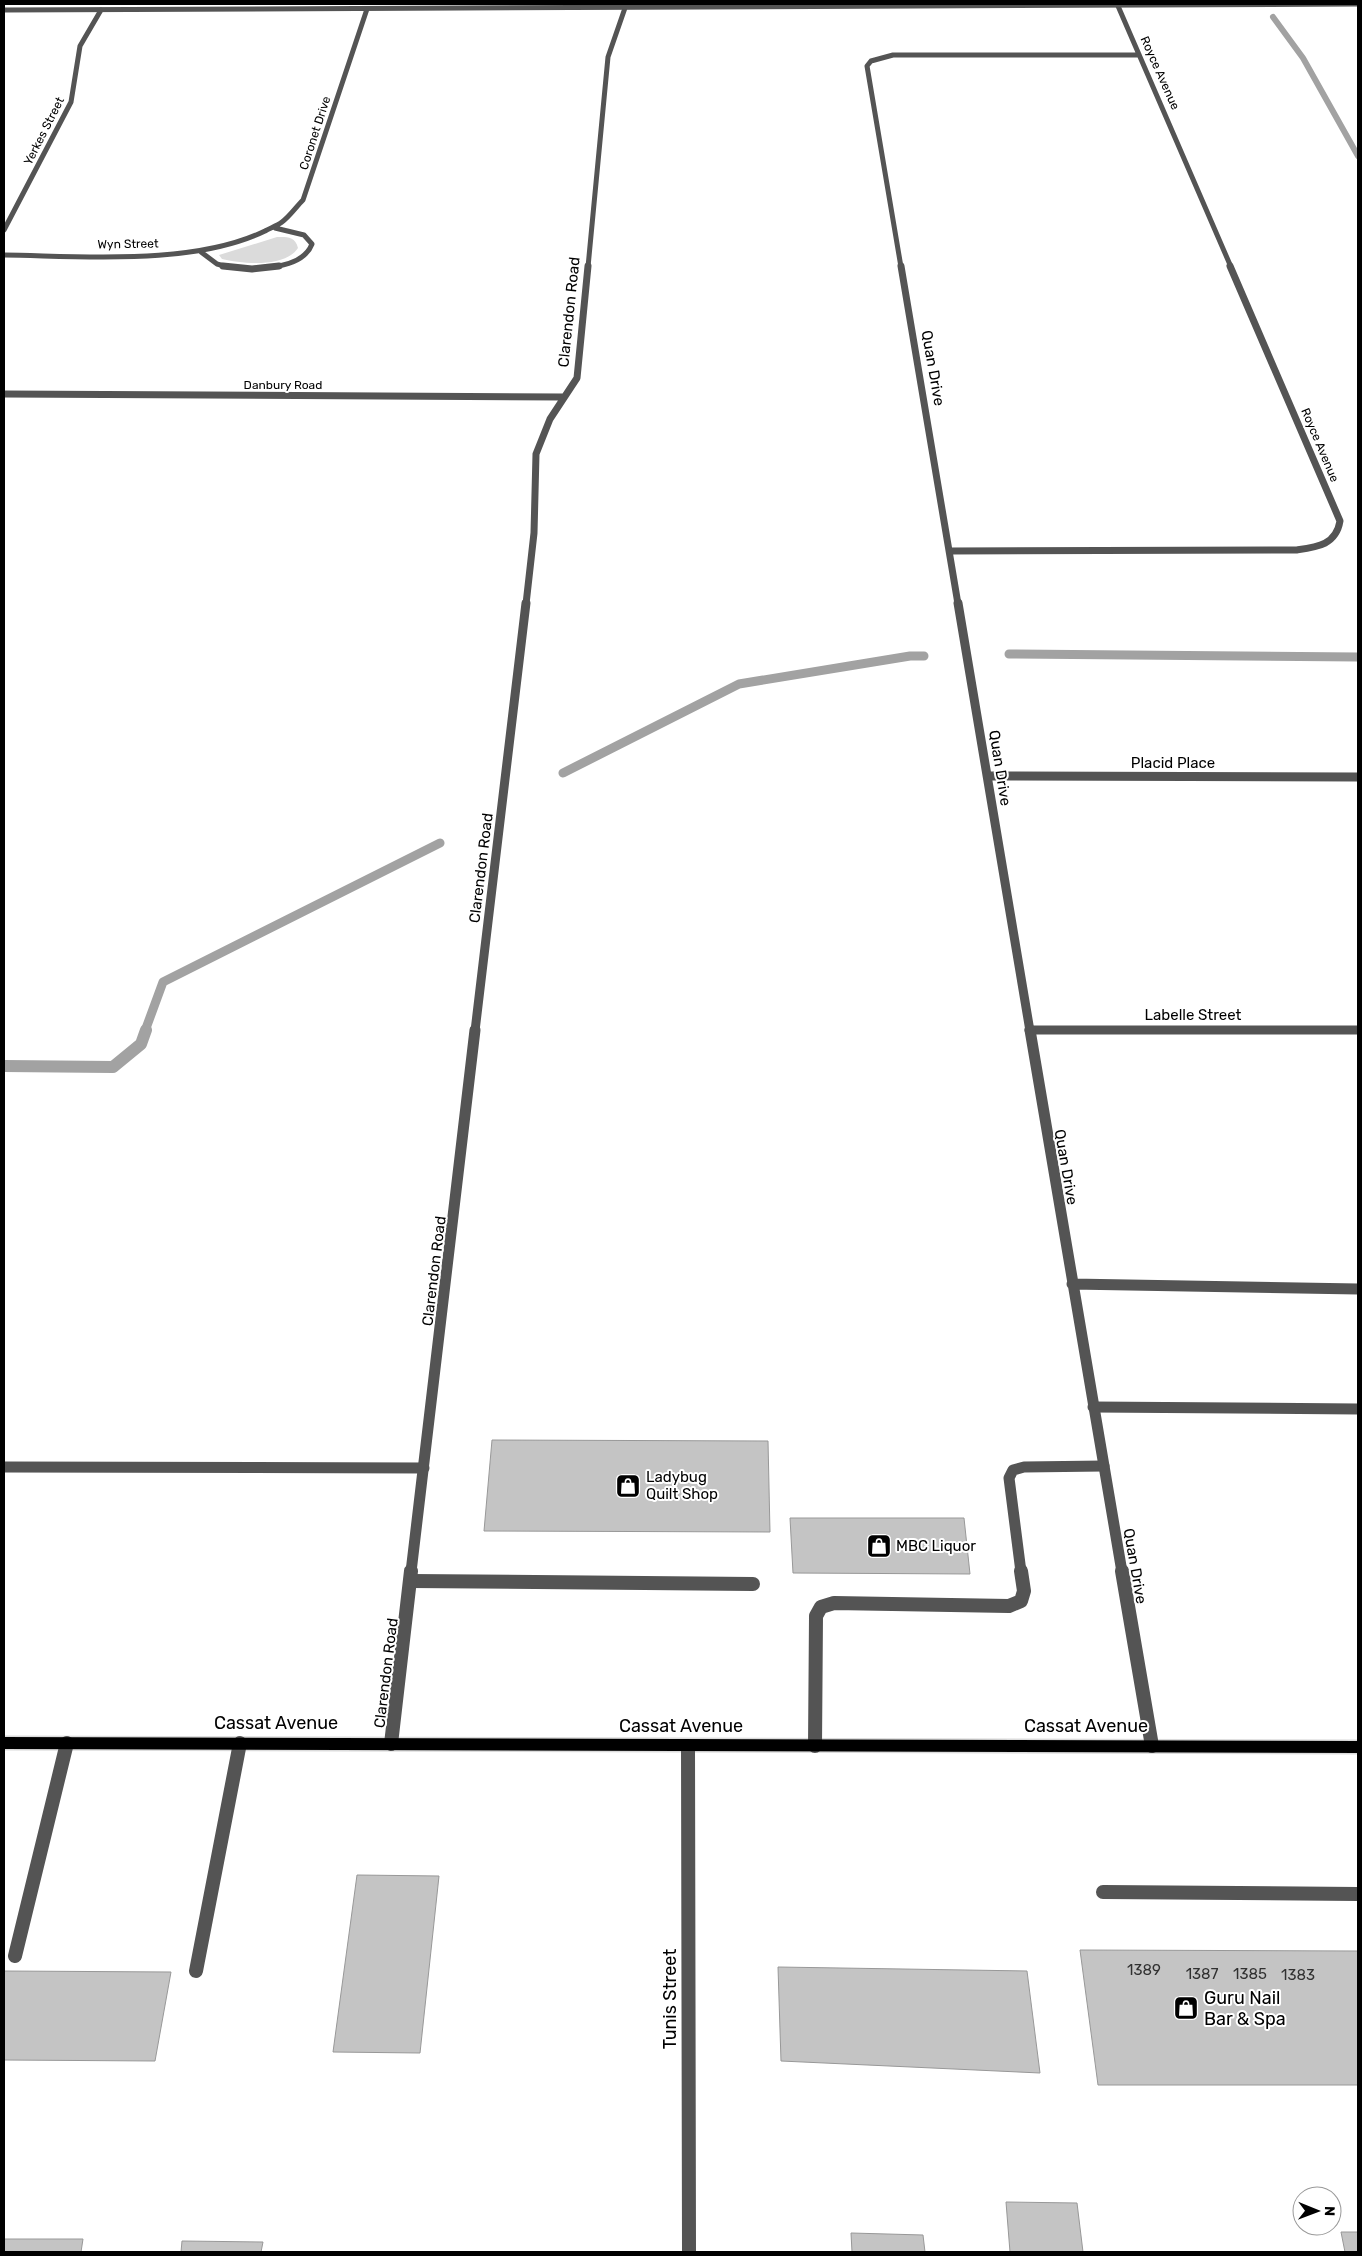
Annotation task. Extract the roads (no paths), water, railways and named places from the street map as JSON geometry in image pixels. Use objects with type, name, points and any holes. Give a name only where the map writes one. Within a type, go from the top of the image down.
[{"type":"main road","name":"Cassat Avenue","points":[[4,1742],[1358,1747]]},
{"type":"street","points":[[208,9],[210,4]]},
{"type":"street","points":[[4,10],[348,6],[367,9],[1358,4]]},
{"type":"street","name":"Royce Avenue","points":[[950,551],[1296,550],[1319,546],[1332,540],[1340,531],[1340,521],[1118,6]]},
{"type":"street","name":"Clarendon Road","points":[[391,1744],[534,533],[538,445],[562,397],[577,378],[608,58],[625,8]]},
{"type":"street","name":"Coronet Drive","points":[[251,238],[276,228],[296,212],[303,200],[367,9]]},
{"type":"street","name":"Yerkes Street","points":[[4,230],[71,102],[80,46],[101,10]]},
{"type":"street","name":"Quan Drive","points":[[1139,55],[893,55],[871,61],[867,66],[1093,1408],[1152,1746]]},
{"type":"street","points":[[201,252],[217,265],[236,269],[264,268],[292,262],[308,254],[312,244],[304,235],[276,228]]},
{"type":"street","name":"Wyn Street","points":[[4,255],[130,255],[201,252],[251,238]]},
{"type":"street","name":"Danbury Road","points":[[4,394],[562,397]]},
{"type":"street","name":"Placid Place","points":[[988,776],[1358,777]]},
{"type":"street","name":"Labelle Street","points":[[1029,1030],[1358,1030]]},
{"type":"street","points":[[1072,1284],[1358,1289]]},
{"type":"street","points":[[1093,1408],[1358,1409]]},
{"type":"street","points":[[815,1746],[816,1616],[821,1607],[834,1603],[1009,1606],[1020,1602],[1024,1591],[1009,1478],[1013,1470],[1024,1468],[1104,1466]]},
{"type":"street","points":[[4,1467],[424,1468]]},
{"type":"street","points":[[411,1581],[753,1584]]},
{"type":"street","points":[[15,1956],[67,1743]]},
{"type":"street","points":[[196,1971],[240,1743]]},
{"type":"street","name":"Tunis Street","points":[[688,1746],[689,2252]]},
{"type":"street","points":[[1103,1892],[1358,1894]]},
{"type":"waterway","points":[[1273,17],[1303,58],[1358,156]]},
{"type":"waterway","points":[[1009,654],[1358,657]]},
{"type":"waterway","points":[[563,773],[739,684],[910,656],[924,656]]},
{"type":"waterway","points":[[145,1031],[163,982],[440,843]]},
{"type":"waterway","points":[[4,1066],[113,1067],[141,1044],[146,1030]]},
{"type":"place","name":"Ladybug Quilt Shop","points":[[628,1486]]},
{"type":"place","name":"MBC Liquor","points":[[879,1546]]},
{"type":"place","name":"Guru Nail Bar & Spa","points":[[1186,2008]]}]
